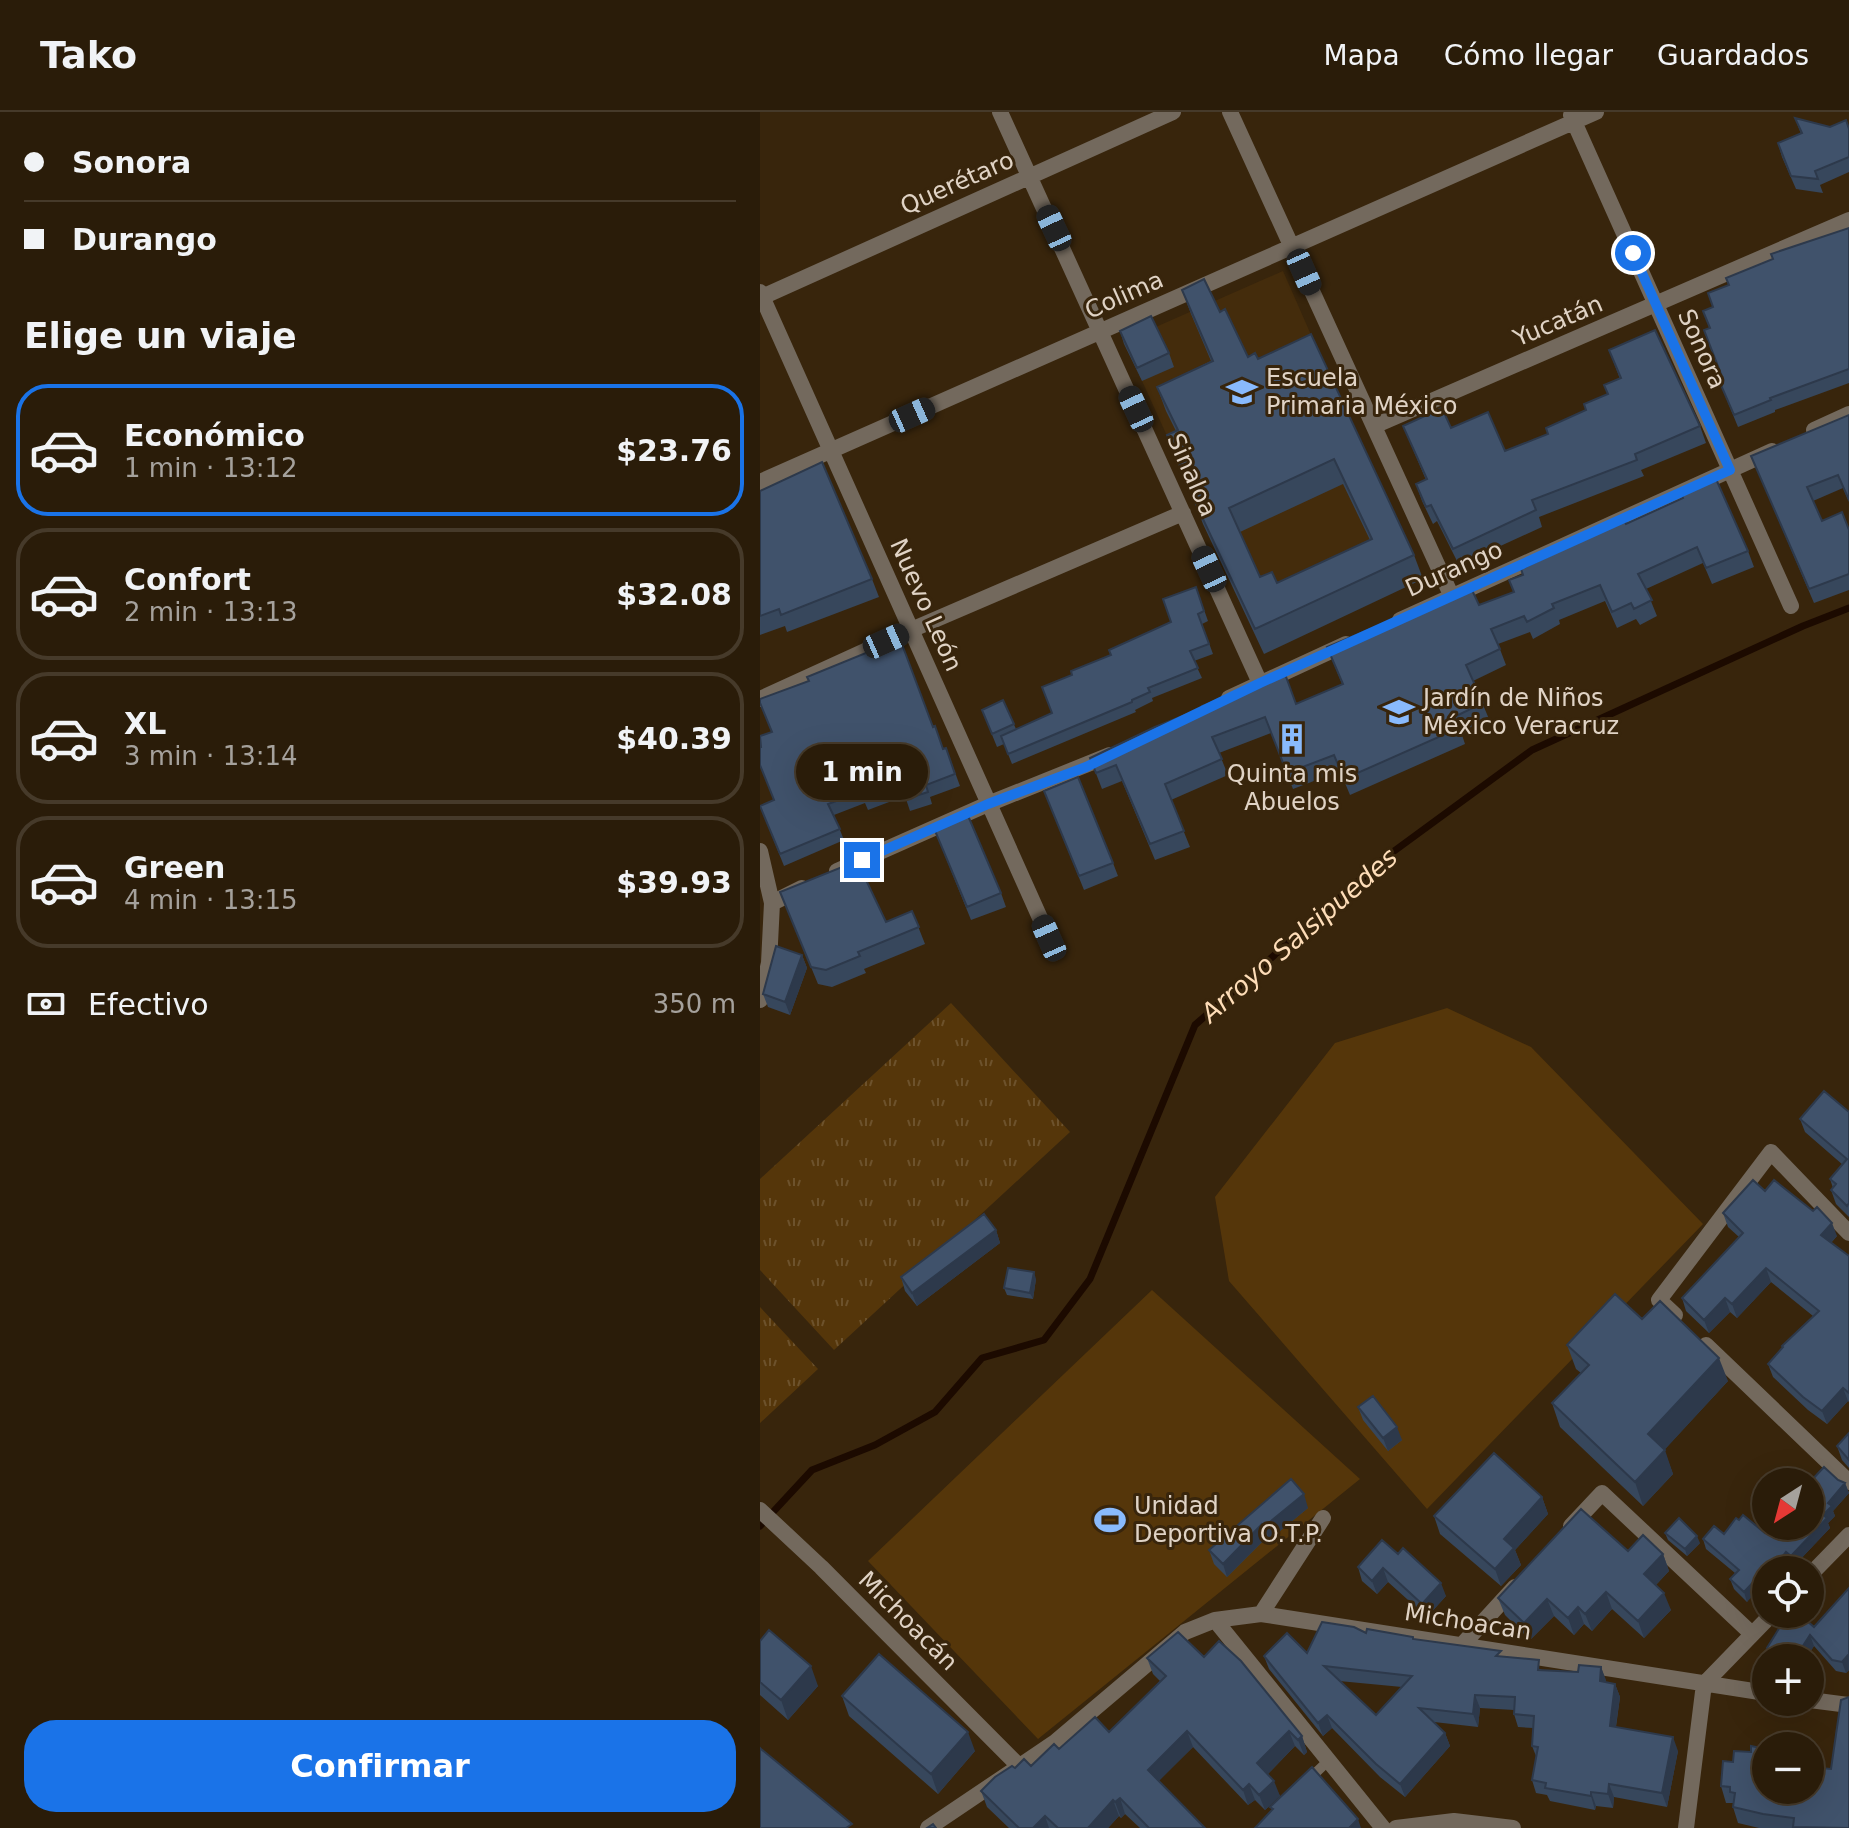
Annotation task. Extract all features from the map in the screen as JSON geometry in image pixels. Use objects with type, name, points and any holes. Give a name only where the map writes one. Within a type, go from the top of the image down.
[{"type":"street","name":"Sinaloa","points":[[1000,112],[1260,683]]},
{"type":"street","name":"Querétaro","points":[[761,296],[1173,112]]},
{"type":"street","points":[[1230,112],[1452,597]]},
{"type":"street","name":"Colima","points":[[760,482],[1292,247],[1572,117],[1596,112]]},
{"type":"street","name":"Sonora","points":[[1572,117],[1791,606]]},
{"type":"street","name":"Yucatán","points":[[1374,426],[1849,220]]},
{"type":"street","name":"Nuevo León","points":[[761,296],[1049,938]]},
{"type":"street","name":"Durango","points":[[1384,627],[1849,414]]},
{"type":"street","points":[[760,699],[1183,513]]},
{"type":"street","points":[[1217,703],[1356,640]]},
{"type":"street","points":[[772,903],[988,804],[1086,767],[1123,749]]},
{"type":"street","points":[[760,851],[772,903],[769,963],[760,1000]]},
{"type":"street","points":[[1849,1233],[1771,1152],[1659,1300],[1849,1482]]},
{"type":"street","points":[[1559,1540],[1602,1493],[1752,1634]]},
{"type":"street","name":"Michoacán","points":[[760,1510],[1021,1768]]},
{"type":"street","points":[[1261,1614],[1323,1518]]},
{"type":"street","points":[[1824,1561],[1849,1535]]},
{"type":"street","points":[[1462,1645],[1526,1575]]},
{"type":"street","name":"Michoacan","points":[[928,1828],[1054,1743],[1185,1632],[1215,1620],[1261,1614],[1752,1691]]},
{"type":"street","points":[[1215,1620],[1383,1828]]},
{"type":"street","points":[[1686,1828],[1704,1684],[1758,1628]]},
{"type":"street","points":[[1824,1702],[1849,1705]]},
{"type":"street","points":[[1396,1828],[1454,1821],[1513,1828]]},
{"type":"lane","points":[[1298,1789],[1328,1761]]},
{"type":"shaded area","points":[[1283,271],[1419,581],[1264,650],[1124,341]]},
{"type":"green space","points":[[951,1003],[1070,1132],[834,1350],[760,1270],[760,1179]]},
{"type":"green space","points":[[1447,1008],[1531,1047],[1703,1224],[1427,1509],[1229,1281],[1215,1197],[1335,1043]]},
{"type":"green space","name":"Unidad Deportiva O.T.P.","points":[[1152,1290],[1360,1479],[1038,1739],[868,1561]]},
{"type":"green space","points":[[760,1307],[818,1369],[760,1423]]},
{"type":"building","points":[[1795,118],[1830,127],[1846,120],[1849,157],[1815,171],[1818,179],[1791,176],[1778,143],[1802,133]]},
{"type":"building","points":[[1849,228],[1849,369],[1770,398],[1734,415],[1717,376],[1721,374],[1704,330],[1710,328],[1703,311],[1713,307],[1708,293],[1729,285],[1726,278],[1773,259],[1771,254]]},
{"type":"building","name":"Escuela Primaria México","points":[[1204,279],[1220,312],[1225,309],[1248,357],[1255,353],[1258,359],[1311,334],[1414,555],[1255,629],[1167,435],[1178,430],[1157,387],[1213,361],[1182,290]],"holes":[[[1334,459],[1372,539],[1277,583],[1272,572],[1260,577],[1229,508]]]},
{"type":"building","points":[[1151,316],[1169,353],[1137,368],[1120,331]]},
{"type":"building","points":[[1655,330],[1700,426],[1635,454],[1637,460],[1532,500],[1536,510],[1453,549],[1431,505],[1426,507],[1416,484],[1427,479],[1403,426],[1442,408],[1451,428],[1488,412],[1505,451],[1548,434],[1546,428],[1586,410],[1584,404],[1608,394],[1604,385],[1621,378],[1609,350]]},
{"type":"building","points":[[1849,415],[1849,500],[1838,475],[1807,487],[1822,521],[1842,512],[1849,530],[1849,574],[1809,589],[1751,456]]},
{"type":"building","points":[[822,462],[872,579],[781,615],[779,609],[760,616],[760,491]]},
{"type":"building","points":[[1716,479],[1748,551],[1706,568],[1697,547],[1638,574],[1652,600],[1634,609],[1631,603],[1612,612],[1600,585],[1552,604],[1554,608],[1527,622],[1524,616],[1491,629],[1500,649],[1466,665],[1483,703],[1454,717],[1459,728],[1344,779],[1334,755],[1287,773],[1265,717],[1212,737],[1222,759],[1165,784],[1184,831],[1150,844],[1116,765],[1096,773],[1090,758],[1202,706],[1285,674],[1296,704],[1343,684],[1327,647],[1416,610],[1418,615],[1472,590],[1479,605],[1514,592],[1509,580],[1523,575],[1521,569],[1624,520],[1626,524],[1683,498],[1681,493]]},
{"type":"building","points":[[1196,587],[1204,611],[1198,614],[1209,644],[1190,651],[1198,668],[1148,688],[1150,692],[1132,702],[1008,754],[1001,736],[1052,713],[1042,687],[1111,655],[1109,650],[1171,622],[1163,599]]},
{"type":"building","points":[[900,639],[933,727],[943,749],[946,748],[955,774],[926,785],[928,792],[906,799],[901,784],[864,798],[861,792],[828,804],[840,829],[780,854],[760,806],[774,800],[760,765],[760,736],[772,732],[760,699],[809,681],[807,677]]},
{"type":"building","points":[[1003,700],[1014,724],[992,734],[982,710]]},
{"type":"building","points":[[1078,777],[1113,863],[1079,876],[1044,791]]},
{"type":"building","points":[[966,811],[1001,893],[967,907],[933,826]]},
{"type":"building","points":[[857,861],[886,922],[912,911],[919,927],[858,952],[860,956],[826,970],[811,967],[780,892]]},
{"type":"building","points":[[776,946],[802,955],[785,1002],[763,994]]},
{"type":"building","points":[[1824,1091],[1849,1112],[1847,1206],[1831,1190],[1836,1184],[1830,1179],[1847,1159],[1800,1119]]},
{"type":"building","points":[[1753,1180],[1765,1191],[1774,1180],[1813,1211],[1817,1207],[1832,1223],[1821,1235],[1849,1256],[1849,1393],[1843,1388],[1822,1411],[1768,1364],[1819,1311],[1766,1268],[1732,1304],[1725,1298],[1704,1320],[1682,1298],[1743,1233],[1723,1213]]},
{"type":"building","points":[[984,1214],[996,1230],[912,1293],[901,1277]]},
{"type":"building","points":[[1008,1268],[1034,1272],[1030,1293],[1004,1288]]},
{"type":"building","points":[[1615,1294],[1642,1319],[1660,1301],[1719,1358],[1648,1434],[1665,1450],[1635,1482],[1552,1403],[1589,1365],[1567,1345]]},
{"type":"building","points":[[1373,1396],[1397,1427],[1383,1438],[1358,1407]]},
{"type":"building","points":[[1849,1433],[1849,1460],[1837,1446]]},
{"type":"building","points":[[1494,1453],[1542,1497],[1504,1539],[1514,1548],[1495,1569],[1434,1516]]},
{"type":"building","points":[[1824,1467],[1838,1480],[1845,1483],[1828,1503],[1832,1506],[1824,1514],[1824,1468]]},
{"type":"building","points":[[1291,1479],[1304,1494],[1265,1526],[1262,1524],[1223,1564],[1209,1550]]},
{"type":"building","points":[[1581,1509],[1628,1551],[1643,1535],[1663,1554],[1644,1574],[1664,1593],[1638,1621],[1606,1592],[1585,1614],[1578,1607],[1568,1618],[1547,1599],[1524,1623],[1498,1598]]},
{"type":"building","points":[[1743,1515],[1752,1522],[1752,1540],[1806,1540],[1791,1556],[1786,1552],[1783,1556],[1752,1556],[1752,1583],[1744,1592],[1730,1579],[1739,1570],[1703,1539],[1714,1526],[1724,1534],[1736,1518],[1739,1520]]},
{"type":"building","points":[[1679,1518],[1697,1536],[1685,1549],[1665,1533]]},
{"type":"building","points":[[1382,1540],[1398,1554],[1403,1548],[1441,1583],[1422,1604],[1383,1568],[1372,1581],[1358,1567]]},
{"type":"building","points":[[1849,1588],[1849,1654],[1842,1662],[1832,1660],[1824,1651],[1824,1644],[1818,1644],[1810,1635],[1804,1644],[1769,1644],[1779,1628],[1824,1628],[1824,1616]]},
{"type":"building","points":[[1322,1622],[1354,1627],[1366,1633],[1367,1629],[1413,1639],[1501,1651],[1496,1656],[1539,1660],[1538,1670],[1578,1672],[1579,1665],[1601,1667],[1600,1681],[1615,1684],[1610,1726],[1673,1737],[1662,1793],[1609,1784],[1608,1794],[1591,1792],[1591,1796],[1545,1788],[1546,1783],[1532,1780],[1538,1747],[1532,1746],[1534,1716],[1514,1714],[1515,1697],[1475,1695],[1473,1714],[1419,1708],[1445,1733],[1400,1784],[1327,1715],[1318,1723],[1264,1656],[1287,1633],[1307,1653]],"holes":[[[1324,1666],[1412,1676],[1376,1715]]]},
{"type":"building","points":[[769,1630],[811,1666],[781,1700],[760,1682],[760,1641]]},
{"type":"building","points":[[1178,1632],[1204,1657],[1219,1641],[1241,1661],[1302,1736],[1298,1740],[1289,1731],[1257,1763],[1274,1781],[1259,1795],[1249,1784],[1243,1790],[1187,1731],[1148,1770],[1205,1828],[1149,1828],[1120,1798],[1115,1802],[1113,1800],[1088,1828],[1058,1828],[1045,1816],[1033,1828],[1019,1828],[981,1791],[995,1777],[1012,1766],[1015,1768],[1024,1759],[1031,1766],[1054,1744],[1059,1749],[1095,1717],[1109,1732],[1166,1676],[1147,1658]]},
{"type":"building","points":[[879,1654],[968,1732],[931,1774],[842,1696]]},
{"type":"building","points":[[1849,1697],[1849,1828],[1793,1827],[1794,1818],[1733,1807],[1735,1793],[1730,1792],[1730,1787],[1721,1786],[1723,1761],[1733,1762],[1734,1751],[1751,1752],[1751,1746],[1752,1804],[1824,1804],[1824,1768],[1831,1769],[1841,1700]]},
{"type":"building","points":[[760,1748],[852,1824],[846,1828],[760,1828]]},
{"type":"building","points":[[1312,1767],[1358,1819],[1349,1828],[1255,1828],[1273,1809],[1270,1807]]},
{"type":"waterway","name":"Arroyo Salsipuedes","points":[[760,1526],[812,1470],[875,1445],[935,1412],[982,1358],[1044,1340],[1090,1279],[1195,1025],[1386,857],[1532,750],[1849,608]]},
{"type":"place","name":"Escuela Primaria México","points":[[1242,392]]},
{"type":"place","name":"Jardín de Niños México Veracruz","points":[[1399,712]]},
{"type":"place","name":"Quinta mis Abuelos","points":[[1292,739]]},
{"type":"place","name":"Unidad Deportiva O.T.P.","points":[[1110,1520]]},
{"type":"route","points":[[862,860],[988,804],[1086,767],[1260,683],[1730,470],[1633,253]]}]
